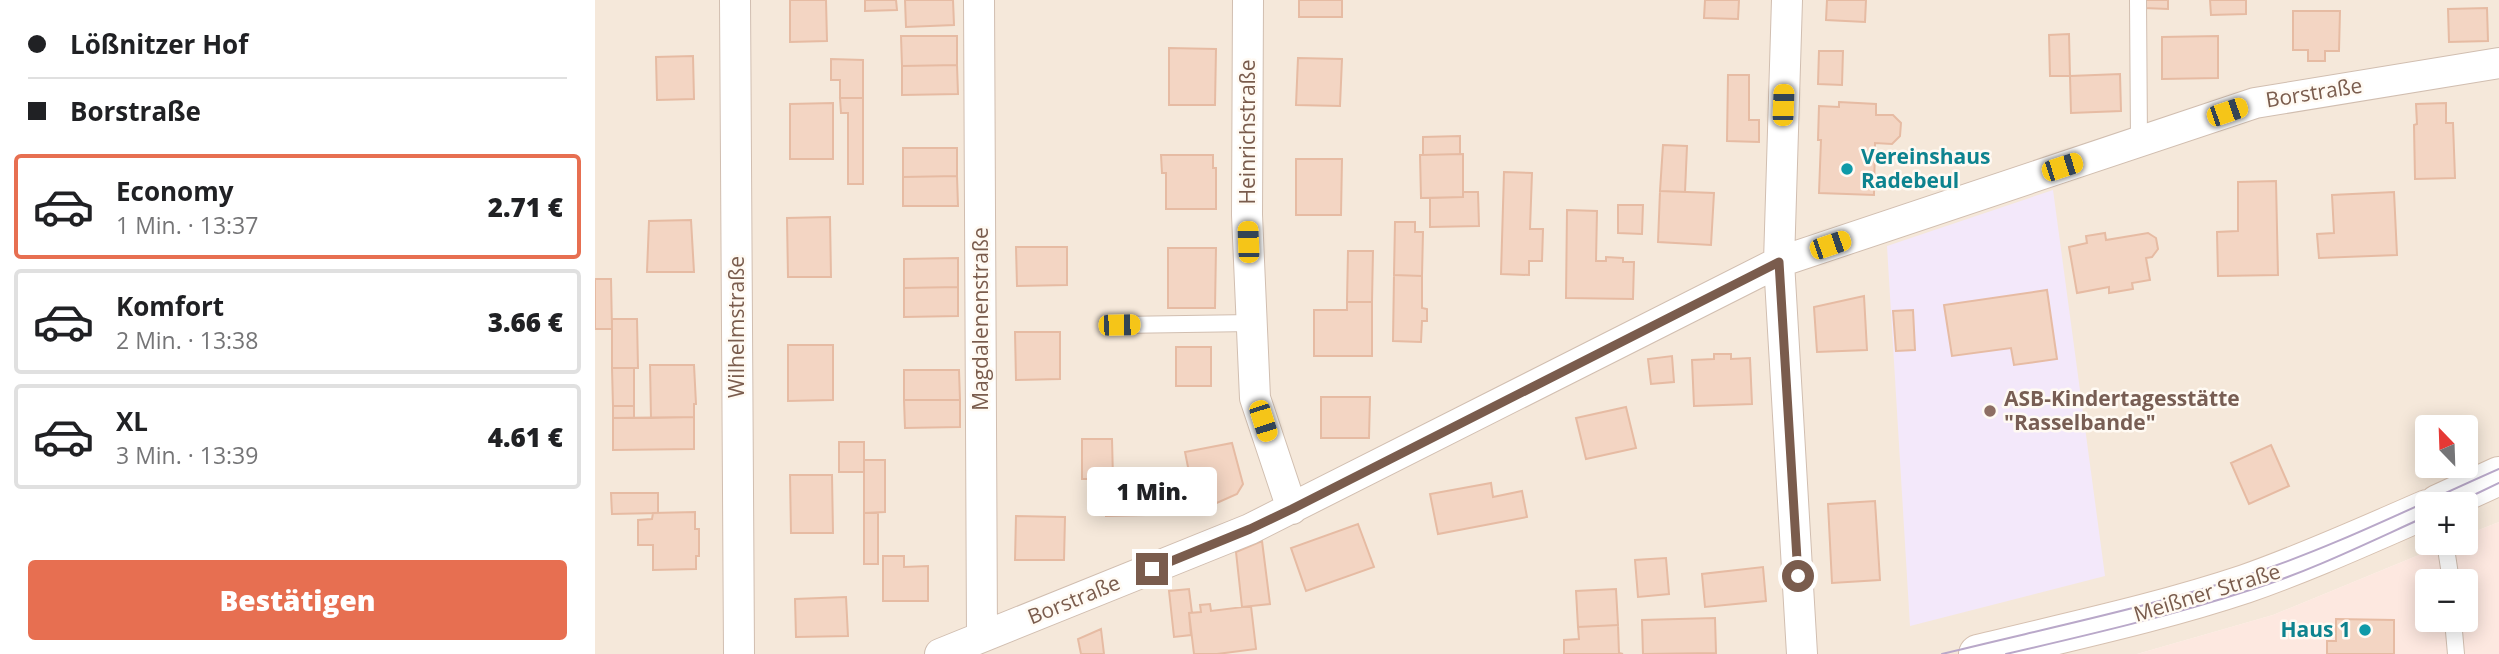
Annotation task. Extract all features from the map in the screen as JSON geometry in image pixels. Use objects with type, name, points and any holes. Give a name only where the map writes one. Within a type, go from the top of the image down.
[{"type":"main road","points":[[2464,492],[2499,476]]},
{"type":"main road","name":"Meißner Straße","points":[[1978,654],[2182,603],[2244,584],[2309,561],[2415,514]]},
{"type":"street","name":"Wilhelmstraße","points":[[736,0],[739,654]]},
{"type":"street","name":"Magdalenenstraße","points":[[979,0],[982,637]]},
{"type":"street","name":"Heinrichstraße","points":[[1248,0],[1247,215],[1255,398],[1292,509]]},
{"type":"street","points":[[1787,0],[1779,262],[1803,654]]},
{"type":"street","name":"Borstraße","points":[[940,654],[1250,529],[1779,262],[2255,103],[2499,63]]},
{"type":"lane","points":[[2138,0],[2139,141]]},
{"type":"lane","points":[[1119,325],[1252,323]]},
{"type":"lane","points":[[2454,632],[2456,654]]},
{"type":"shaded area","points":[[595,0],[2499,0],[2499,522],[2478,530],[2478,492],[2415,492],[2415,555],[2419,555],[2273,615],[2137,654],[595,654]]},
{"type":"shaded area","name":"ASB-Kindertagesstätte \"Rasselbande\"","points":[[2053,190],[2105,576],[1910,626],[1887,246]]},
{"type":"shaded area","points":[[2499,522],[2499,654],[2137,654],[2273,615],[2419,555],[2478,555],[2478,530]]},
{"type":"building","points":[[790,0],[826,0],[827,41],[790,42]]},
{"type":"building","points":[[865,0],[896,0],[897,10],[865,11]]},
{"type":"building","points":[[905,0],[953,0],[954,25],[906,27]]},
{"type":"building","points":[[1299,0],[1342,0],[1342,17],[1299,17]]},
{"type":"building","points":[[1705,0],[1739,0],[1738,19],[1704,18]]},
{"type":"building","points":[[1827,0],[1866,0],[1865,22],[1826,20]]},
{"type":"building","points":[[2144,0],[2168,0],[2168,9],[2144,8]]},
{"type":"building","points":[[2210,0],[2246,0],[2246,14],[2211,15]]},
{"type":"building","points":[[2487,8],[2488,41],[2449,42],[2448,9]]},
{"type":"building","points":[[2293,11],[2340,11],[2339,51],[2325,51],[2325,61],[2308,61],[2308,50],[2293,50]]},
{"type":"building","points":[[2069,34],[2070,76],[2050,76],[2049,35]]},
{"type":"building","points":[[901,36],[957,36],[957,65],[902,66]]},
{"type":"building","points":[[2218,36],[2218,78],[2162,79],[2162,37]]},
{"type":"building","points":[[1169,48],[1216,49],[1215,105],[1169,105]]},
{"type":"building","points":[[1819,51],[1843,51],[1842,85],[1818,84]]},
{"type":"building","points":[[693,56],[694,99],[657,100],[656,57]]},
{"type":"building","points":[[1298,58],[1342,59],[1340,106],[1296,105]]},
{"type":"building","points":[[831,59],[863,60],[863,98],[840,98],[840,80],[831,80]]},
{"type":"building","points":[[957,65],[958,94],[902,95],[902,66]]},
{"type":"building","points":[[2120,74],[2121,111],[2071,113],[2070,76]]},
{"type":"building","points":[[1728,75],[1749,75],[1749,120],[1759,120],[1759,142],[1727,141]]},
{"type":"building","points":[[840,98],[863,98],[863,184],[848,184],[848,113],[841,113]]},
{"type":"building","name":"Vereinshaus Radebeul","points":[[1839,102],[1876,104],[1876,115],[1893,115],[1901,123],[1900,136],[1892,144],[1875,143],[1874,195],[1819,193],[1819,106],[1839,107]]},
{"type":"building","points":[[833,103],[833,159],[790,159],[790,104]]},
{"type":"building","points":[[2446,103],[2446,123],[2453,123],[2455,178],[2415,179],[2416,104]]},
{"type":"building","points":[[1460,136],[1460,154],[1423,155],[1423,137]]},
{"type":"building","points":[[1663,145],[1687,146],[1685,192],[1660,191]]},
{"type":"building","points":[[903,148],[957,148],[957,176],[903,177]]},
{"type":"building","points":[[1463,154],[1463,197],[1421,198],[1420,155]]},
{"type":"building","points":[[1161,155],[1213,155],[1213,168],[1216,168],[1216,209],[1166,209],[1166,173],[1162,173]]},
{"type":"building","points":[[1296,159],[1342,159],[1341,215],[1296,215]]},
{"type":"building","points":[[1504,172],[1532,173],[1530,229],[1543,229],[1542,261],[1529,261],[1529,275],[1501,274]]},
{"type":"building","points":[[957,176],[958,206],[903,206],[903,177]]},
{"type":"building","points":[[2276,181],[2278,275],[2218,276],[2217,232],[2238,231],[2238,182]]},
{"type":"building","points":[[1660,191],[1714,193],[1711,245],[1658,242]]},
{"type":"building","points":[[1463,192],[1478,192],[1479,226],[1430,227],[1430,198],[1463,197]]},
{"type":"building","points":[[2394,192],[2397,255],[2319,258],[2317,234],[2334,233],[2332,195]]},
{"type":"building","points":[[1618,205],[1643,205],[1642,234],[1618,233]]},
{"type":"building","points":[[1567,210],[1597,211],[1596,261],[1606,261],[1606,257],[1634,262],[1633,299],[1566,298]]},
{"type":"building","points":[[830,217],[831,277],[788,277],[787,218]]},
{"type":"building","points":[[691,220],[694,272],[647,272],[649,221]]},
{"type":"building","points":[[1395,222],[1415,222],[1415,232],[1423,232],[1422,276],[1394,275]]},
{"type":"building","points":[[2105,233],[2106,240],[2148,233],[2156,238],[2158,249],[2152,257],[2146,258],[2150,280],[2132,283],[2133,289],[2109,293],[2109,287],[2077,293],[2069,247],[2087,243],[2086,236]]},
{"type":"building","points":[[1016,247],[1067,247],[1067,285],[1017,286]]},
{"type":"building","points":[[1168,248],[1216,248],[1215,308],[1168,308]]},
{"type":"building","points":[[1348,251],[1373,251],[1372,302],[1347,302]]},
{"type":"building","points":[[958,258],[958,287],[904,288],[904,259]]},
{"type":"building","points":[[1394,275],[1422,276],[1422,308],[1427,309],[1427,321],[1422,321],[1421,342],[1393,341]]},
{"type":"building","points":[[595,279],[611,279],[612,329],[595,329]]},
{"type":"building","points":[[958,287],[958,316],[904,317],[904,288]]},
{"type":"building","points":[[2047,290],[2057,359],[2014,365],[2011,348],[1952,356],[1944,305]]},
{"type":"building","points":[[1864,296],[1867,350],[1817,352],[1814,307]]},
{"type":"building","points":[[1347,302],[1372,302],[1372,356],[1314,356],[1314,310],[1347,310]]},
{"type":"building","points":[[1913,310],[1915,350],[1896,351],[1893,311]]},
{"type":"building","points":[[612,319],[637,319],[638,368],[612,368]]},
{"type":"building","points":[[1015,332],[1060,332],[1060,379],[1016,380]]},
{"type":"building","points":[[788,345],[833,345],[833,400],[788,401]]},
{"type":"building","points":[[1176,347],[1211,347],[1211,386],[1176,386]]},
{"type":"building","points":[[1714,354],[1731,354],[1731,359],[1750,358],[1752,404],[1694,406],[1692,360],[1714,359]]},
{"type":"building","points":[[1672,356],[1674,382],[1651,384],[1648,359]]},
{"type":"building","points":[[650,365],[694,365],[694,417],[651,418]]},
{"type":"building","points":[[612,368],[634,368],[634,406],[613,406]]},
{"type":"building","points":[[904,370],[959,370],[960,400],[904,400]]},
{"type":"building","points":[[1321,397],[1370,397],[1369,438],[1321,438]]},
{"type":"building","points":[[904,400],[960,400],[960,427],[905,428]]},
{"type":"building","points":[[613,406],[634,406],[634,418],[613,418]]},
{"type":"building","points":[[1626,407],[1636,448],[1586,459],[1576,418]]},
{"type":"building","points":[[694,417],[694,449],[613,450],[613,418]]},
{"type":"building","points":[[1082,439],[1112,439],[1113,479],[1082,479]]},
{"type":"building","points":[[839,442],[864,442],[864,472],[839,472]]},
{"type":"building","points":[[1232,443],[1243,484],[1237,494],[1201,510],[1191,482],[1185,452]]},
{"type":"building","points":[[2271,445],[2289,486],[2249,504],[2231,463]]},
{"type":"building","points":[[864,460],[885,460],[885,512],[864,513]]},
{"type":"building","points":[[790,475],[832,475],[833,533],[791,533]]},
{"type":"building","points":[[1106,479],[1145,479],[1145,515],[1106,516]]},
{"type":"building","points":[[1491,483],[1493,497],[1522,491],[1527,517],[1438,534],[1430,494]]},
{"type":"building","points":[[611,493],[658,493],[658,513],[612,514]]},
{"type":"building","points":[[1875,501],[1880,580],[1832,583],[1828,504]]},
{"type":"building","points":[[695,512],[695,529],[699,529],[696,569],[653,570],[653,545],[638,545],[638,520],[652,519],[653,513]]},
{"type":"building","points":[[864,513],[878,513],[878,564],[864,564]]},
{"type":"building","points":[[1016,516],[1065,517],[1064,560],[1015,560]]},
{"type":"building","points":[[1358,524],[1374,567],[1306,591],[1291,548]]},
{"type":"building","points":[[1262,541],[1270,604],[1242,607],[1236,552]]},
{"type":"building","points":[[883,556],[904,556],[904,567],[928,566],[928,601],[883,601]]},
{"type":"building","points":[[1666,558],[1669,594],[1638,597],[1635,560]]},
{"type":"building","points":[[1763,567],[1766,601],[1705,607],[1702,574]]},
{"type":"building","points":[[1189,589],[1191,635],[1174,637],[1169,591]]},
{"type":"building","points":[[1616,589],[1618,625],[1578,627],[1576,591]]},
{"type":"building","points":[[846,597],[848,636],[796,637],[795,599]]},
{"type":"building","points":[[1210,604],[1211,611],[1251,606],[1256,649],[1194,654],[1189,613],[1201,612],[1200,605]]},
{"type":"building","points":[[1715,618],[1716,653],[1643,654],[1642,620]]},
{"type":"building","name":"Haus 1","points":[[2336,619],[2394,620],[2394,654],[2327,654],[2327,641],[2336,641]]},
{"type":"building","points":[[1618,625],[1619,653],[1623,654],[1564,654],[1564,640],[1579,639],[1578,627]]},
{"type":"building","points":[[1101,629],[1104,654],[1081,654],[1078,639]]},
{"type":"tram line","points":[[1942,654],[2132,608],[2245,576],[2341,540],[2499,469]]},
{"type":"tram line","points":[[2478,493],[2499,483]]},
{"type":"tram line","points":[[2006,654],[2159,617],[2250,590],[2318,565],[2415,521]]},
{"type":"place","name":"Vereinshaus Radebeul","points":[[1847,169]]},
{"type":"place","name":"ASB-Kindertagesstätte \"Rasselbande\"","points":[[1990,411]]},
{"type":"place","name":"Haus 1","points":[[2365,630]]},
{"type":"route","points":[[1152,569],[1292,509],[1779,262],[1798,576]]}]
